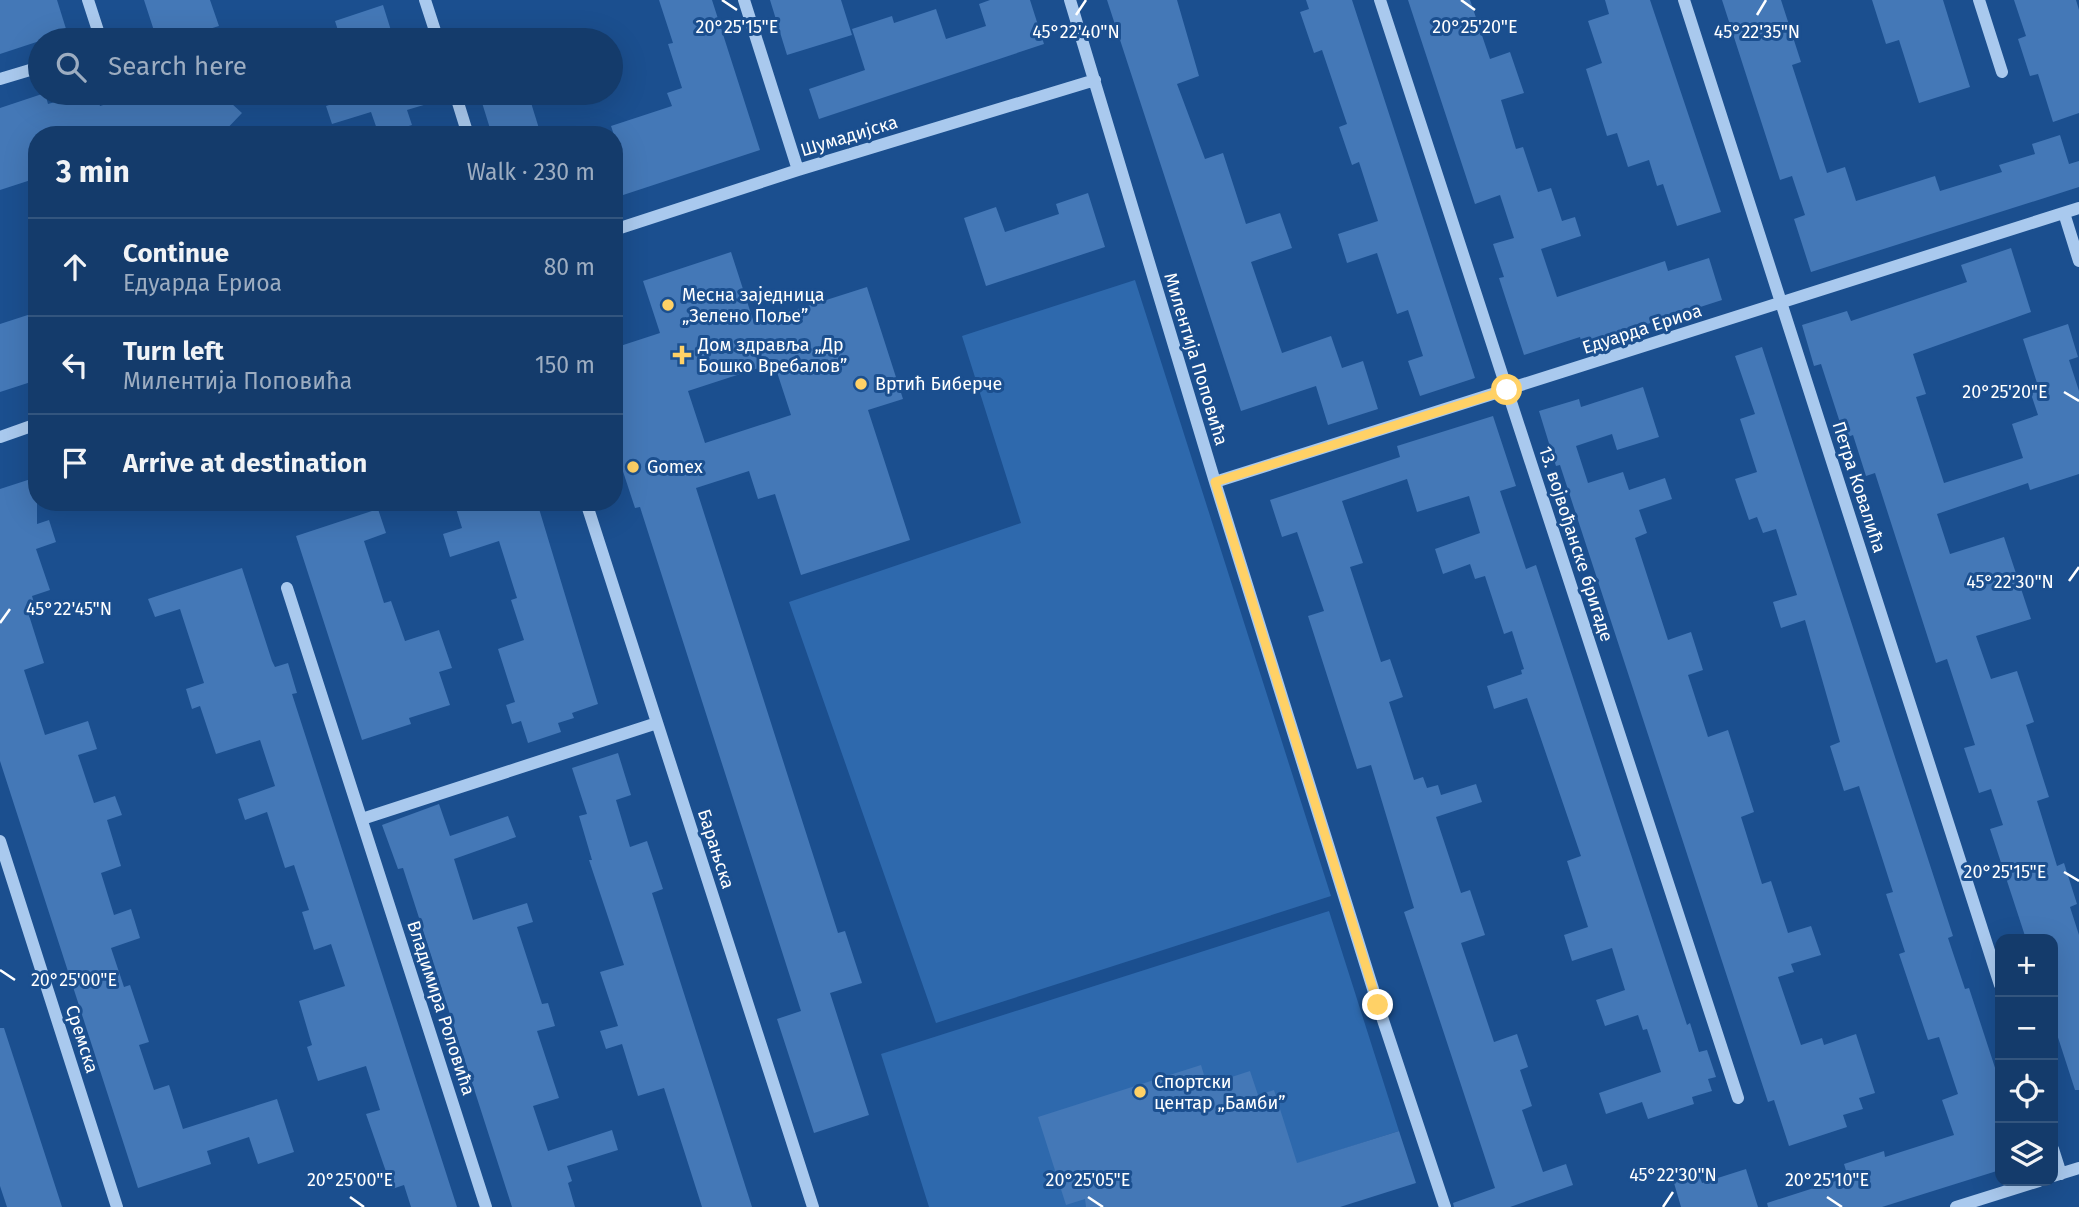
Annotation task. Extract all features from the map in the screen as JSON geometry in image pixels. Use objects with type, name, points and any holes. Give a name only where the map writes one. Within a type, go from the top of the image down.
[{"type":"street","points":[[88,0],[97,28]]},
{"type":"street","points":[[425,0],[434,28]]},
{"type":"street","points":[[744,0],[798,170]]},
{"type":"street","name":"Милентија Поповића","points":[[1070,0],[1215,482],[1378,1005],[1446,1207]]},
{"type":"street","name":"13. војвођанске бригаде","points":[[1380,0],[1738,1098]]},
{"type":"street","name":"Петра Ковалића","points":[[1684,0],[1995,969]]},
{"type":"street","points":[[1979,0],[2002,72]]},
{"type":"street","points":[[0,79],[28,70]]},
{"type":"street","name":"Шумадијска","points":[[623,227],[798,170],[1095,80]]},
{"type":"street","points":[[459,105],[465,126]]},
{"type":"street","name":"Едуарда Ериоа","points":[[1215,482],[2079,208]]},
{"type":"street","points":[[2064,213],[2079,261]]},
{"type":"street","points":[[0,437],[28,427]]},
{"type":"street","name":"Барањска","points":[[589,511],[813,1207]]},
{"type":"street","name":"Владимира Роловића","points":[[287,588],[486,1207]]},
{"type":"street","points":[[362,819],[657,723]]},
{"type":"street","name":"Сремска","points":[[0,841],[117,1207]]},
{"type":"street","points":[[2058,1175],[2079,1168]]},
{"type":"street","points":[[1956,1207],[2023,1186]]},
{"type":"shaded area","points":[[1135,280],[1331,896],[936,1023],[789,602],[1021,523],[962,336]]},
{"type":"shaded area","name":"Спортски центар „Бамби”","points":[[1329,911],[1399,1131],[1161,1207],[929,1207],[881,1054]]},
{"type":"building","points":[[0,0],[57,0],[66,28],[28,28],[28,45],[0,54]]},
{"type":"building","points":[[144,0],[210,0],[219,26],[213,28],[153,28]]},
{"type":"building","points":[[659,0],[712,0],[760,150],[623,195],[623,126],[611,126],[672,106],[667,93],[682,88],[668,44],[673,43]]},
{"type":"building","points":[[770,0],[841,0],[852,35],[787,55]]},
{"type":"building","points":[[990,0],[1030,0],[1044,44],[819,119],[809,89],[865,70],[852,29],[892,16],[894,23],[936,9],[946,39],[986,26],[979,4]]},
{"type":"building","points":[[1107,0],[1177,0],[1199,76],[1177,84],[1205,159],[1223,153],[1246,224],[1280,213],[1292,248],[1251,262],[1282,353],[1331,336],[1342,368],[1363,361],[1378,409],[1328,425],[1316,386],[1241,411]]},
{"type":"building","points":[[1306,0],[1352,0],[1475,378],[1420,396],[1408,361],[1423,356],[1408,310],[1397,314],[1377,253],[1347,263],[1338,234],[1378,221],[1359,162],[1352,165],[1339,127],[1347,124],[1322,50],[1314,53],[1300,12],[1309,9]]},
{"type":"building","points":[[1408,0],[1470,0],[1490,59],[1510,52],[1524,93],[1501,100],[1516,149],[1523,147],[1538,192],[1551,188],[1562,221],[1575,217],[1581,236],[1541,249],[1557,297],[1665,261],[1668,271],[1709,258],[1722,300],[1582,345],[1580,337],[1524,355],[1499,278],[1504,277],[1493,244],[1514,238],[1500,195],[1475,204]]},
{"type":"building","points":[[1605,0],[1650,0],[1721,212],[1677,226],[1663,184],[1657,186],[1649,160],[1628,167],[1617,133],[1607,136],[1586,69],[1602,63],[1588,21],[1609,14]]},
{"type":"building","points":[[1722,0],[1781,0],[1801,62],[1792,65],[1827,173],[1845,167],[1856,201],[1935,176],[1940,191],[2002,172],[1999,165],[2035,154],[2032,144],[2060,135],[2069,164],[2079,161],[2079,187],[1811,272],[1794,219],[1805,215],[1792,176],[1780,180]]},
{"type":"building","points":[[1872,0],[1943,0],[1970,87],[1919,103],[1899,40],[1886,44]]},
{"type":"building","points":[[2014,0],[2076,0],[2079,10],[2079,113],[2053,122],[2038,74],[2030,76],[2018,39],[2026,36]]},
{"type":"building","points":[[383,5],[390,28],[337,28],[335,21]]},
{"type":"building","points":[[28,99],[28,105],[233,105],[242,113],[230,126],[28,126],[28,181],[0,190],[0,108]]},
{"type":"building","points":[[424,105],[407,110],[412,125],[409,126],[376,126],[371,112],[332,124],[326,106]]},
{"type":"building","points":[[483,105],[532,105],[538,126],[489,126]]},
{"type":"building","points":[[1088,193],[1105,247],[986,286],[964,218],[996,207],[1005,232],[1059,214],[1056,204]]},
{"type":"building","points":[[2011,248],[2031,312],[1913,354],[1926,394],[1916,397],[1944,483],[2023,458],[2012,424],[2038,415],[2029,388],[2038,386],[2023,339],[2068,324],[2078,357],[2069,360],[2079,391],[2079,474],[2030,490],[2028,483],[1937,514],[1950,554],[2004,537],[2031,619],[1976,636],[1991,679],[2017,671],[2034,722],[2026,725],[2049,797],[2037,801],[2057,866],[2064,863],[2077,904],[2070,907],[2079,935],[2079,1090],[2075,1090],[2058,1037],[2058,934],[2024,934],[1990,829],[2003,825],[1991,789],[1979,793],[1964,748],[1975,745],[1947,659],[1936,663],[1875,473],[1866,476],[1853,435],[1845,438],[1821,364],[1814,366],[1802,325],[1847,311],[1851,321],[1967,282],[1961,265]]},
{"type":"building","points":[[731,252],[754,323],[867,287],[903,399],[868,410],[910,540],[801,575],[775,494],[758,499],[749,471],[696,488],[838,933],[845,931],[862,983],[830,993],[869,1115],[814,1133],[777,1019],[801,1011],[640,507],[635,508],[623,471],[623,345],[660,333],[643,281]],"holes":[[[774,363],[791,415],[705,443],[688,391]]]},
{"type":"building","points":[[28,315],[28,383],[0,392],[0,324]]},
{"type":"building","points":[[1762,347],[1953,936],[1948,938],[1965,989],[1969,988],[1995,1068],[1995,1172],[1882,1207],[1768,1207],[1767,1203],[1848,1177],[1844,1164],[1884,1151],[1885,1157],[1954,1135],[1942,1100],[1958,1094],[1939,1037],[1928,1040],[1899,954],[1905,952],[1886,894],[1893,892],[1859,786],[1844,791],[1830,746],[1840,742],[1805,620],[1781,628],[1773,602],[1797,595],[1776,529],[1763,533],[1757,517],[1749,520],[1735,479],[1757,472],[1740,419],[1755,414],[1735,356]]},
{"type":"building","points":[[1643,387],[1659,437],[1617,450],[1612,434],[1576,446],[1588,483],[1623,472],[1629,490],[1665,478],[1672,499],[1639,510],[1647,533],[1635,538],[1668,640],[1691,632],[1703,670],[1688,675],[1708,737],[1728,730],[1754,812],[1741,817],[1762,884],[1771,881],[1788,933],[1811,926],[1821,955],[1791,964],[1794,972],[1778,977],[1801,1045],[1822,1038],[1824,1045],[1856,1034],[1875,1093],[1859,1098],[1863,1109],[1843,1115],[1847,1127],[1789,1146],[1774,1100],[1768,1102],[1560,465],[1556,466],[1539,411],[1579,399],[1581,407]]},
{"type":"building","points":[[1493,416],[1516,486],[1500,491],[1526,569],[1536,565],[1687,1025],[1690,1023],[1699,1052],[1707,1050],[1716,1077],[1708,1079],[1712,1091],[1692,1097],[1694,1104],[1648,1119],[1642,1102],[1606,1114],[1599,1093],[1661,1072],[1647,1029],[1643,1030],[1638,1015],[1605,1026],[1596,1000],[1625,990],[1612,948],[1572,961],[1564,935],[1588,927],[1567,861],[1581,856],[1527,698],[1494,709],[1487,686],[1522,674],[1521,670],[1524,669],[1512,631],[1504,634],[1485,576],[1475,579],[1470,564],[1443,574],[1435,549],[1480,533],[1469,496],[1417,512],[1407,479],[1342,501],[1363,563],[1350,567],[1381,662],[1390,659],[1403,697],[1389,702],[1414,780],[1423,777],[1427,788],[1438,785],[1441,795],[1476,784],[1482,802],[1436,817],[1461,893],[1470,890],[1485,935],[1461,943],[1494,1042],[1517,1034],[1528,1067],[1520,1070],[1532,1106],[1522,1110],[1543,1172],[1566,1164],[1573,1185],[1510,1207],[1454,1207],[1453,1203],[1495,1188],[1404,912],[1414,908],[1371,765],[1357,769],[1308,616],[1324,611],[1297,532],[1282,537],[1270,500],[1400,457],[1397,446]]},
{"type":"building","points":[[28,480],[28,511],[37,511],[37,524],[49,520],[56,542],[36,549],[50,590],[32,596],[35,606],[27,609],[44,663],[24,670],[45,735],[88,721],[97,749],[78,755],[94,803],[115,796],[122,815],[107,820],[121,866],[101,873],[114,915],[131,909],[140,938],[111,948],[124,987],[130,985],[149,1042],[139,1045],[154,1090],[169,1085],[183,1129],[277,1099],[294,1152],[258,1164],[249,1137],[207,1151],[211,1164],[138,1188],[0,761],[0,489]]},
{"type":"building","points":[[379,511],[386,533],[364,541],[384,603],[391,601],[405,641],[439,630],[452,668],[439,672],[450,705],[409,718],[411,724],[362,740],[296,536]]},
{"type":"building","points":[[457,511],[540,511],[598,704],[572,713],[574,718],[558,723],[561,732],[528,743],[521,721],[512,724],[506,705],[515,702],[498,649],[524,640],[511,600],[517,598],[499,541],[450,557],[443,534],[462,528]]},
{"type":"building","points":[[242,568],[272,661],[275,667],[288,663],[297,693],[292,694],[457,1207],[411,1207],[404,1185],[392,1189],[366,1114],[380,1110],[366,1066],[318,1081],[307,1047],[312,1045],[299,1001],[345,986],[331,944],[314,950],[302,912],[309,910],[294,865],[285,868],[267,812],[245,820],[238,799],[275,786],[260,740],[216,754],[200,706],[192,709],[186,689],[204,683],[180,609],[155,617],[148,599]]},
{"type":"building","points":[[618,753],[631,795],[616,800],[630,847],[647,841],[663,889],[652,893],[752,1207],[702,1207],[664,1088],[638,1096],[622,1044],[606,1049],[600,1031],[618,1026],[600,972],[624,965],[589,860],[592,860],[579,816],[587,814],[572,768]]},
{"type":"building","points":[[439,804],[450,836],[508,816],[516,837],[454,859],[473,920],[527,903],[533,922],[517,927],[542,1004],[548,1003],[555,1026],[537,1031],[559,1098],[533,1106],[548,1151],[612,1130],[618,1150],[567,1166],[572,1181],[568,1183],[575,1207],[512,1207],[403,868],[398,869],[382,825]]},
{"type":"building","points":[[0,1028],[4,1028],[62,1207],[7,1207],[0,1186]]},
{"type":"building","points":[[1201,1065],[1207,1085],[1250,1071],[1258,1095],[1274,1090],[1297,1163],[1399,1131],[1416,1183],[1340,1207],[1086,1207],[1085,1199],[1066,1205],[1038,1117]]},
{"type":"building","points":[[1746,1169],[1758,1207],[1681,1207],[1674,1183],[1699,1175],[1702,1183]]},
{"type":"place","name":"Месна заједница „Зелено Поље”","points":[[668,305]]},
{"type":"place","name":"Дом здравља „Др Бошко Вребалов”","points":[[682,355]]},
{"type":"place","name":"Вртић Биберче","points":[[861,384]]},
{"type":"place","name":"Gomex","points":[[633,467]]},
{"type":"place","name":"Спортски центар „Бамби”","points":[[1140,1092]]},
{"type":"route","points":[[1378,1005],[1215,482],[1507,390]]}]
